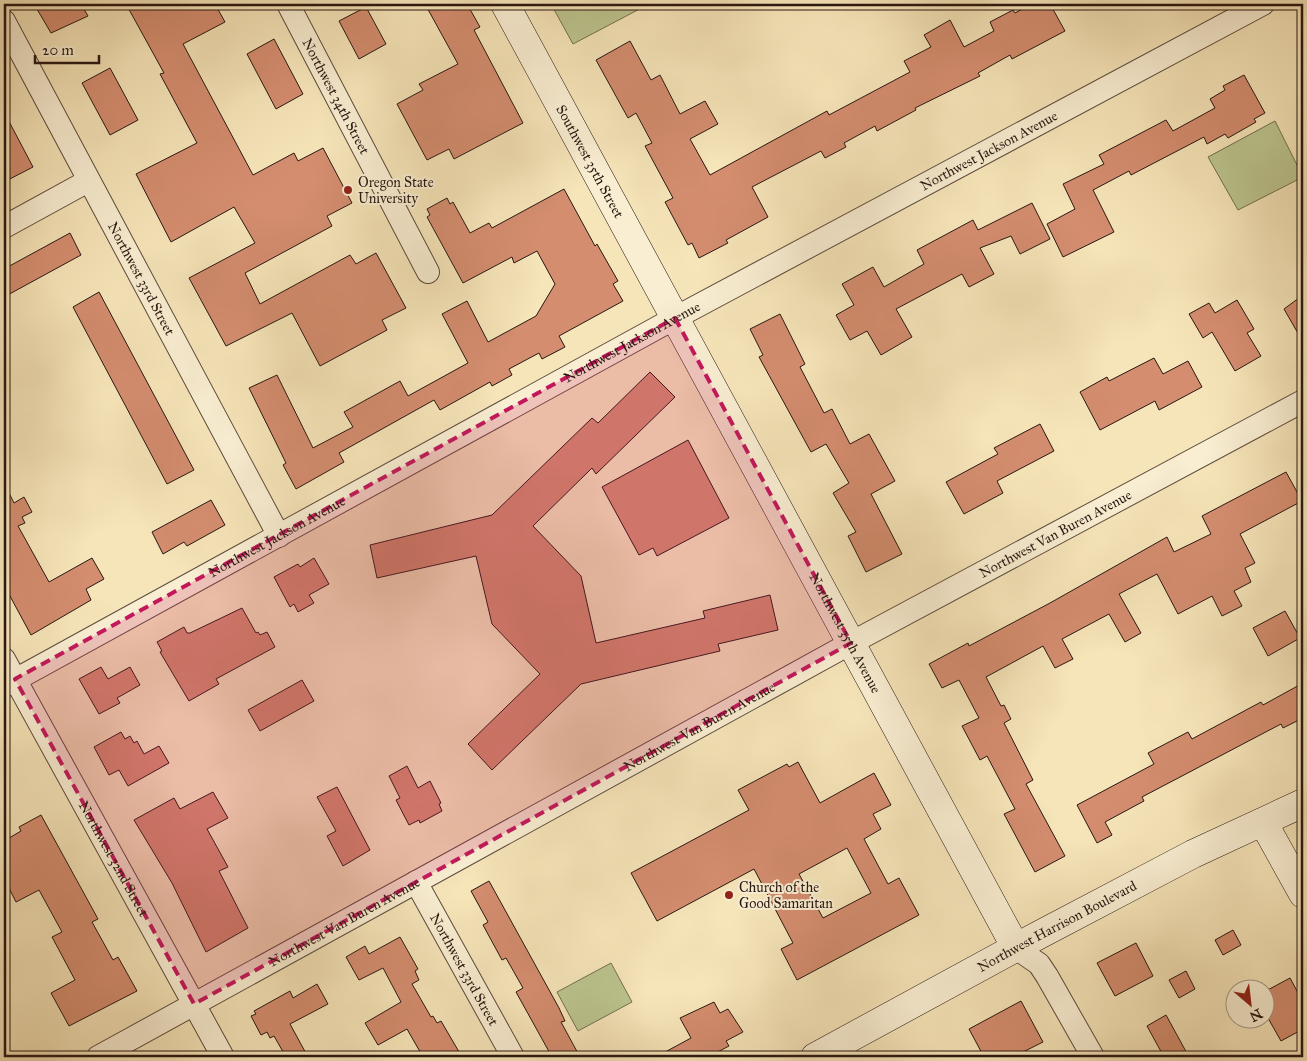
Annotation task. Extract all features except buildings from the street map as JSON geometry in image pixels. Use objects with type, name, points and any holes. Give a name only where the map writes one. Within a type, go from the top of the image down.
[{"type":"main road","name":"Southwest 35th Street","points":[[505,4],[675,318]]},
{"type":"main road","name":"Northwest 35th Avenue","points":[[675,318],[1016,948]]},
{"type":"main road","name":"Northwest Harrison Boulevard","points":[[815,1057],[1193,854],[1303,803]]},
{"type":"main road","points":[[1264,822],[1303,894]]},
{"type":"street","name":"Northwest 34th Street","points":[[288,4],[399,213],[428,272]]},
{"type":"street","name":"Northwest Jackson Avenue","points":[[9,682],[675,318],[1263,4]]},
{"type":"street","name":"Northwest 33rd Street","points":[[4,21],[279,536]]},
{"type":"street","points":[[4,227],[88,181]]},
{"type":"street","name":"Northwest Van Buren Avenue","points":[[98,1057],[851,643],[1303,401]]},
{"type":"street","name":"Northwest 32nd Street","points":[[4,659],[9,682],[194,1004],[222,1057]]},
{"type":"street","name":"Northwest 33rd Street","points":[[416,882],[513,1057]]},
{"type":"street","points":[[1016,948],[1039,964],[1048,976],[1093,1057]]},
{"type":"highlighted area","points":[[675,318],[851,643],[194,1004],[15,679]]},
{"type":"green space","points":[[551,4],[649,4],[573,44]]},
{"type":"green space","points":[[1275,121],[1303,177],[1238,210],[1208,157]]},
{"type":"green space","points":[[611,963],[632,1002],[578,1031],[557,992]]},
{"type":"place","name":"Oregon State University","points":[[348,190]]},
{"type":"place","name":"Church of the Good Samaritan","points":[[729,895]]}]
